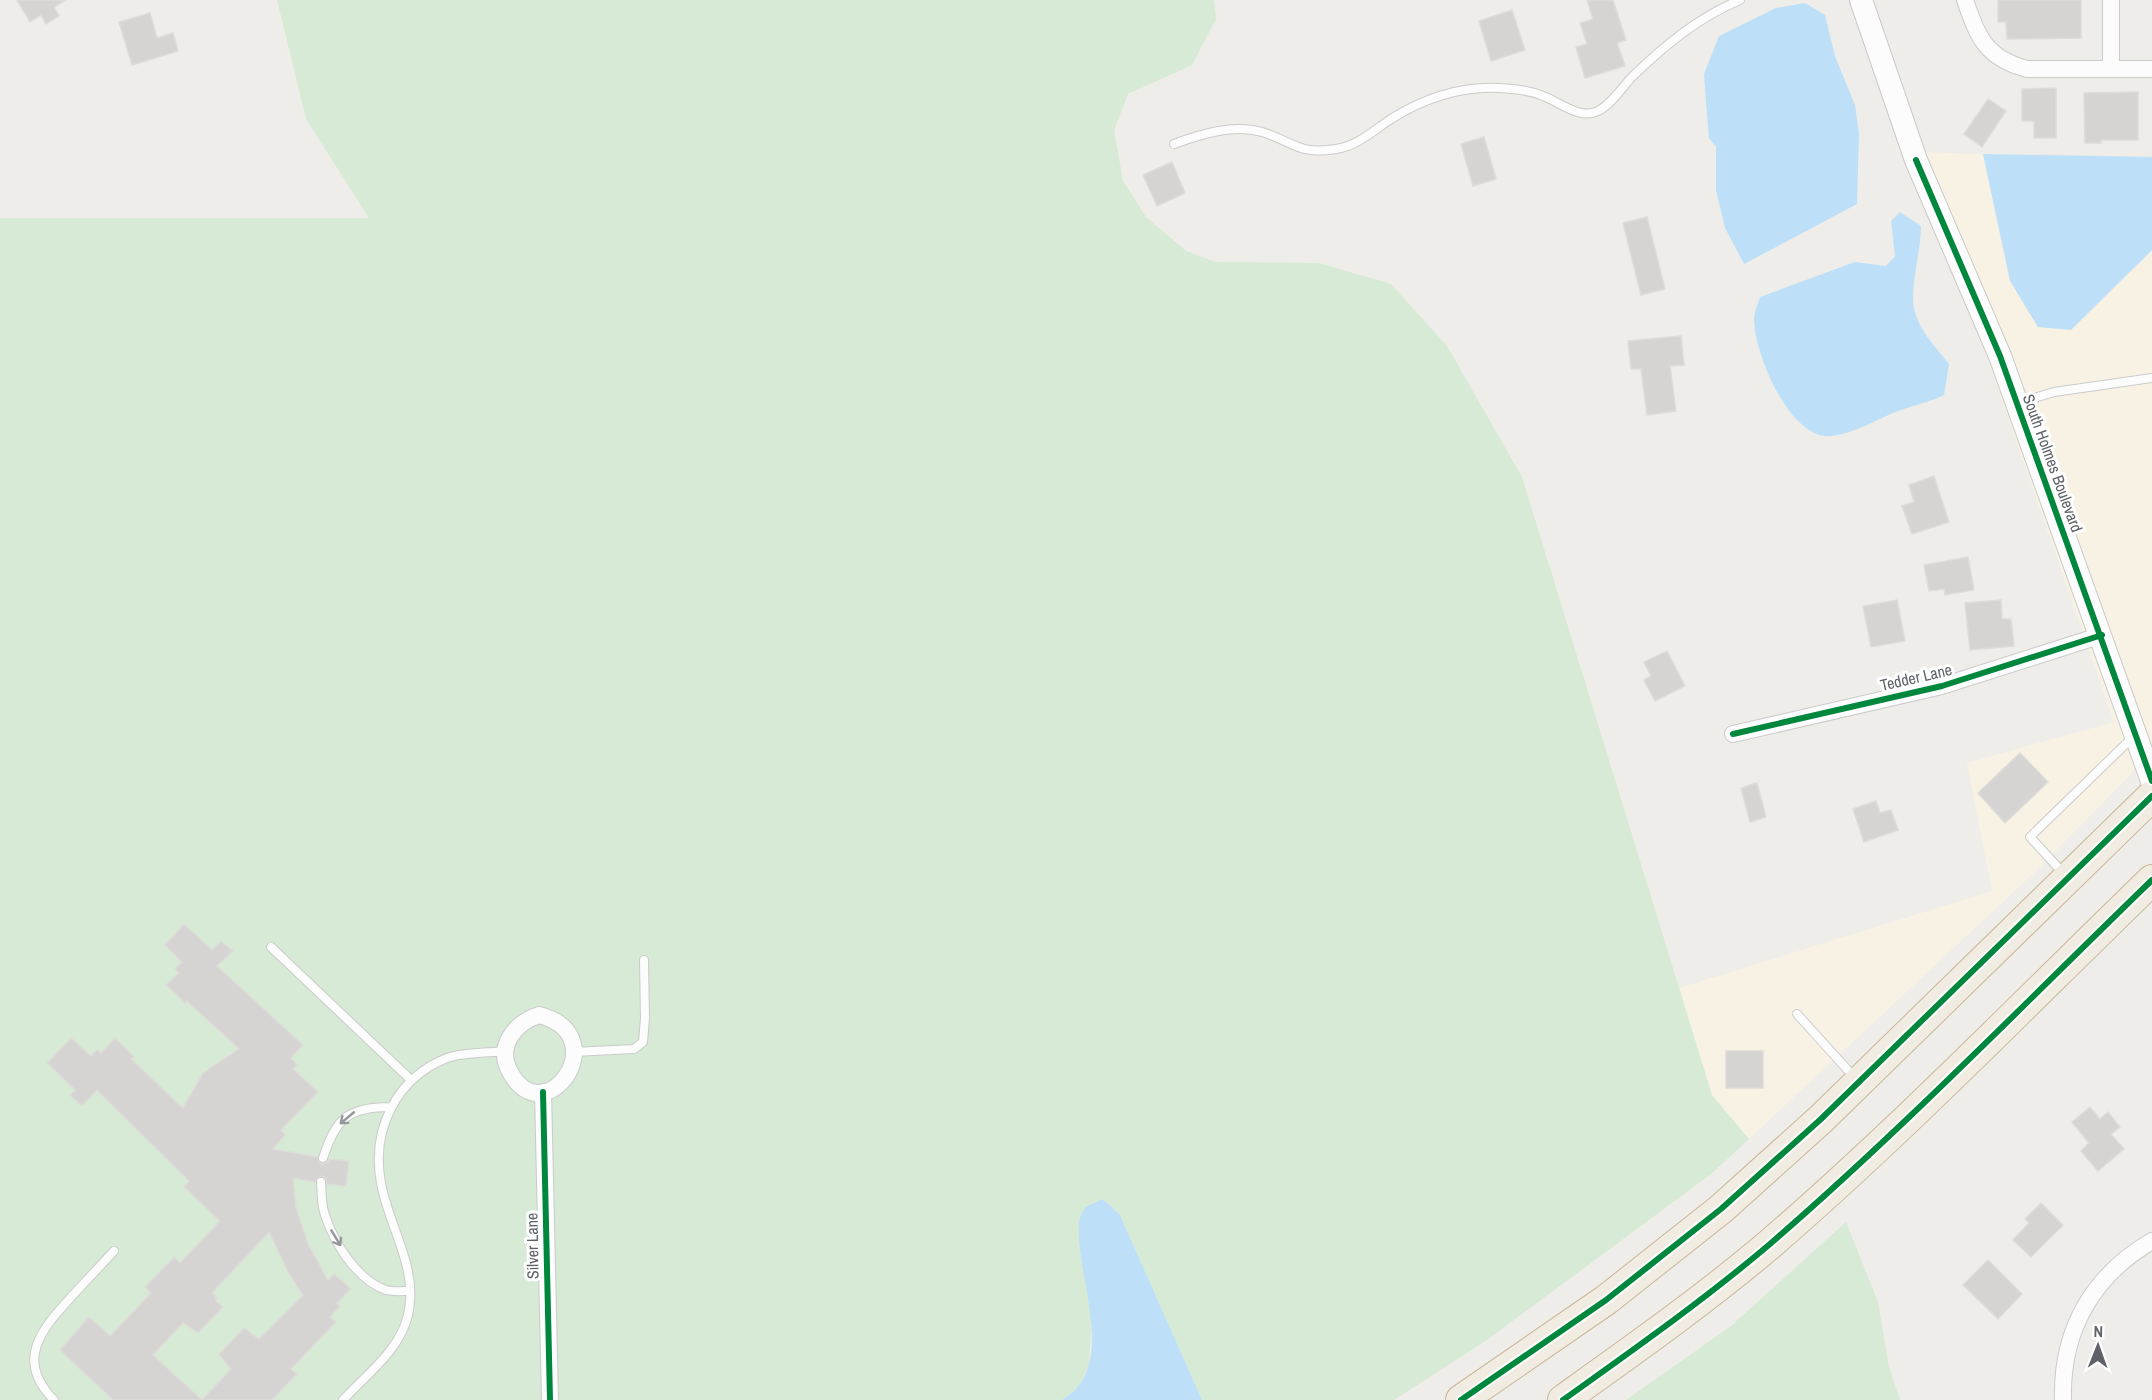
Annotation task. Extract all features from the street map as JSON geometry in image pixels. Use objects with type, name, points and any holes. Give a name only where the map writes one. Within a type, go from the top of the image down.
[{"type":"highway","points":[[1461,1400],[1606,1300],[1721,1209],[1858,1082],[2152,796]]},
{"type":"highway","points":[[1563,1400],[1659,1332],[1769,1244],[1870,1152],[2152,880]]},
{"type":"main road","name":"South Holmes Boulevard","points":[[1861,0],[1916,160],[1975,296],[2017,403],[2102,635],[2152,781]]},
{"type":"street","points":[[1965,0],[1976,31],[1984,45],[2011,64],[2027,69],[2152,69]]},
{"type":"street","points":[[2111,0],[2111,69]]},
{"type":"street","name":"Tedder Lane","points":[[1732,734],[1942,686],[2102,635]]},
{"type":"street","points":[[539,1015],[555,1019],[567,1030],[573,1052],[572,1066],[563,1083],[549,1092],[533,1092],[518,1084],[509,1070],[506,1051],[511,1033],[523,1020],[539,1015]]},
{"type":"street","name":"Silver Lane","points":[[543,1092],[549,1400]]},
{"type":"street","points":[[2063,1400],[2064,1355],[2073,1326],[2086,1304],[2108,1277],[2127,1258],[2152,1241]]},
{"type":"lane","points":[[1174,144],[1201,135],[1247,130],[1260,131],[1292,147],[1309,150],[1334,149],[1351,146],[1393,118],[1442,94],[1496,88],[1524,90],[1544,96],[1580,114],[1598,112],[1674,39],[1714,10],[1740,0]]},
{"type":"lane","points":[[2017,403],[2054,392],[2152,378]]},
{"type":"lane","points":[[2068,878],[2030,837],[2136,734]]},
{"type":"lane","points":[[271,947],[410,1079]]},
{"type":"lane","points":[[573,1052],[634,1049],[643,1042],[644,960]]},
{"type":"lane","points":[[1797,1014],[1858,1082]]},
{"type":"lane","points":[[343,1400],[398,1342],[408,1314],[411,1276],[381,1183],[378,1145],[390,1107],[410,1079],[448,1058],[506,1051]]},
{"type":"lane","points":[[323,1158],[330,1136],[346,1115],[366,1107],[390,1107]]},
{"type":"lane","points":[[321,1182],[324,1213],[332,1233],[359,1270],[374,1284],[389,1291],[410,1291]]},
{"type":"lane","points":[[54,1400],[37,1376],[34,1354],[44,1328],[114,1251]]},
{"type":"shaded area","points":[[1924,152],[1983,154],[2010,281],[2132,272],[2152,250],[2152,750],[2009,352]]},
{"type":"shaded area","points":[[1972,314],[1991,361],[2137,768],[2034,873],[1749,1139],[1712,1096],[1679,988],[1992,891],[1967,763],[2114,722]]},
{"type":"green space","points":[[277,0],[1214,0],[1216,19],[1192,65],[1128,94],[1114,130],[1123,181],[1146,217],[1186,251],[1216,262],[1319,263],[1391,284],[1447,346],[1522,477],[1712,1095],[1749,1139],[1711,1174],[1487,1340],[1394,1400],[1202,1400],[1120,1215],[1103,1199],[1082,1259],[1092,1319],[1089,1365],[1077,1391],[1062,1400],[0,1400],[0,218],[369,218],[306,119]]},
{"type":"green space","points":[[1846,1222],[1878,1302],[1889,1367],[1900,1400],[1626,1400],[1731,1326]]},
{"type":"water","points":[[1805,3],[1825,15],[1835,56],[1855,105],[1859,133],[1857,204],[1744,264],[1725,228],[1716,190],[1716,147],[1709,138],[1704,74],[1719,36],[1776,8]]},
{"type":"water","points":[[1983,154],[2152,157],[2152,250],[2071,330],[2038,327],[2010,281]]},
{"type":"water","points":[[1900,212],[1921,226],[1913,290],[1914,309],[1924,331],[1949,364],[1944,395],[1892,413],[1850,432],[1832,436],[1817,434],[1802,425],[1789,410],[1768,372],[1760,352],[1754,319],[1760,297],[1855,262],[1886,266],[1895,256],[1891,221]]},
{"type":"water","points":[[1103,1199],[1120,1215],[1202,1400],[1062,1400],[1079,1385],[1089,1365],[1092,1343],[1091,1319],[1080,1245],[1079,1222],[1085,1207]]},
{"type":"building","points":[[17,0],[66,0],[54,7],[59,16],[46,24],[41,15],[30,22]]},
{"type":"building","points":[[1587,0],[1613,0],[1626,40],[1617,43],[1625,66],[1585,78],[1576,47],[1587,44],[1580,23],[1593,19]]},
{"type":"building","points":[[1998,0],[2081,0],[2081,38],[2007,39],[2006,22],[1998,22]]},
{"type":"building","points":[[1512,10],[1525,50],[1491,61],[1479,21]]},
{"type":"building","points":[[150,13],[157,38],[173,33],[178,51],[132,65],[119,22]]},
{"type":"building","points":[[2056,88],[2056,138],[2034,138],[2034,121],[2022,121],[2022,89]]},
{"type":"building","points":[[2138,92],[2138,140],[2101,140],[2101,143],[2085,143],[2084,93]]},
{"type":"building","points":[[1988,99],[2006,111],[1982,147],[1964,134]]},
{"type":"building","points":[[1484,137],[1496,179],[1473,186],[1461,144]]},
{"type":"building","points":[[1172,162],[1185,193],[1157,206],[1143,175]]},
{"type":"building","points":[[1647,217],[1665,289],[1641,295],[1623,223]]},
{"type":"building","points":[[1681,336],[1684,365],[1670,366],[1676,411],[1647,415],[1641,369],[1631,369],[1628,341]]},
{"type":"building","points":[[1934,476],[1949,522],[1912,534],[1902,506],[1914,502],[1909,485]]},
{"type":"building","points":[[1968,557],[1974,590],[1945,595],[1944,589],[1929,591],[1924,565]]},
{"type":"building","points":[[1897,600],[1905,641],[1871,647],[1863,606]]},
{"type":"building","points":[[2001,600],[2002,619],[2011,619],[2014,646],[1970,650],[1965,603]]},
{"type":"building","points":[[1667,651],[1685,686],[1655,701],[1644,680],[1651,676],[1644,662]]},
{"type":"building","points":[[2020,753],[2048,782],[2005,823],[1978,793]]},
{"type":"building","points":[[1757,783],[1766,817],[1750,822],[1741,788]]},
{"type":"building","points":[[1876,801],[1880,813],[1891,810],[1898,830],[1864,842],[1853,809]]},
{"type":"building","points":[[184,924],[212,950],[221,941],[233,951],[217,966],[303,1045],[291,1058],[297,1065],[293,1069],[318,1092],[281,1130],[285,1135],[273,1149],[317,1157],[321,1164],[327,1163],[330,1159],[349,1161],[346,1186],[327,1184],[326,1178],[321,1176],[315,1182],[293,1178],[296,1208],[308,1244],[328,1280],[334,1274],[351,1289],[337,1303],[340,1306],[330,1317],[336,1322],[291,1369],[297,1374],[272,1400],[202,1400],[113,1400],[60,1350],[89,1317],[110,1336],[151,1293],[145,1287],[174,1257],[180,1263],[220,1221],[184,1187],[189,1181],[97,1090],[82,1106],[70,1095],[75,1090],[47,1063],[71,1038],[91,1056],[97,1050],[101,1053],[115,1038],[134,1057],[131,1059],[183,1108],[203,1073],[239,1049],[187,1001],[185,1003],[166,985],[179,973],[175,969],[182,962],[165,945]],"holes":[[[269,1232],[289,1274],[303,1295],[259,1339],[244,1328],[219,1354],[231,1369],[202,1400],[153,1355],[183,1323],[198,1333],[223,1307],[215,1300],[217,1298],[212,1293]]]},
{"type":"building","points":[[1726,1051],[1763,1051],[1763,1088],[1726,1088]]},
{"type":"building","points":[[2090,1107],[2100,1119],[2108,1112],[2120,1127],[2111,1134],[2124,1149],[2098,1171],[2081,1151],[2089,1143],[2072,1122]]},
{"type":"building","points":[[2041,1203],[2063,1225],[2031,1257],[2013,1240],[2029,1223],[2025,1219]]},
{"type":"building","points":[[1988,1260],[2022,1294],[1998,1319],[1963,1285]]},
{"type":"cycle path","points":[[1916,160],[2000,356],[2152,781]]},
{"type":"cycle path","points":[[1733,734],[1942,686],[2102,635]]},
{"type":"cycle path","points":[[1461,1400],[1606,1300],[1721,1209],[1821,1119],[2152,796]]},
{"type":"cycle path","points":[[1563,1400],[1694,1305],[1770,1244],[1868,1156],[2152,880]]},
{"type":"cycle path","points":[[543,1092],[550,1400]]}]
